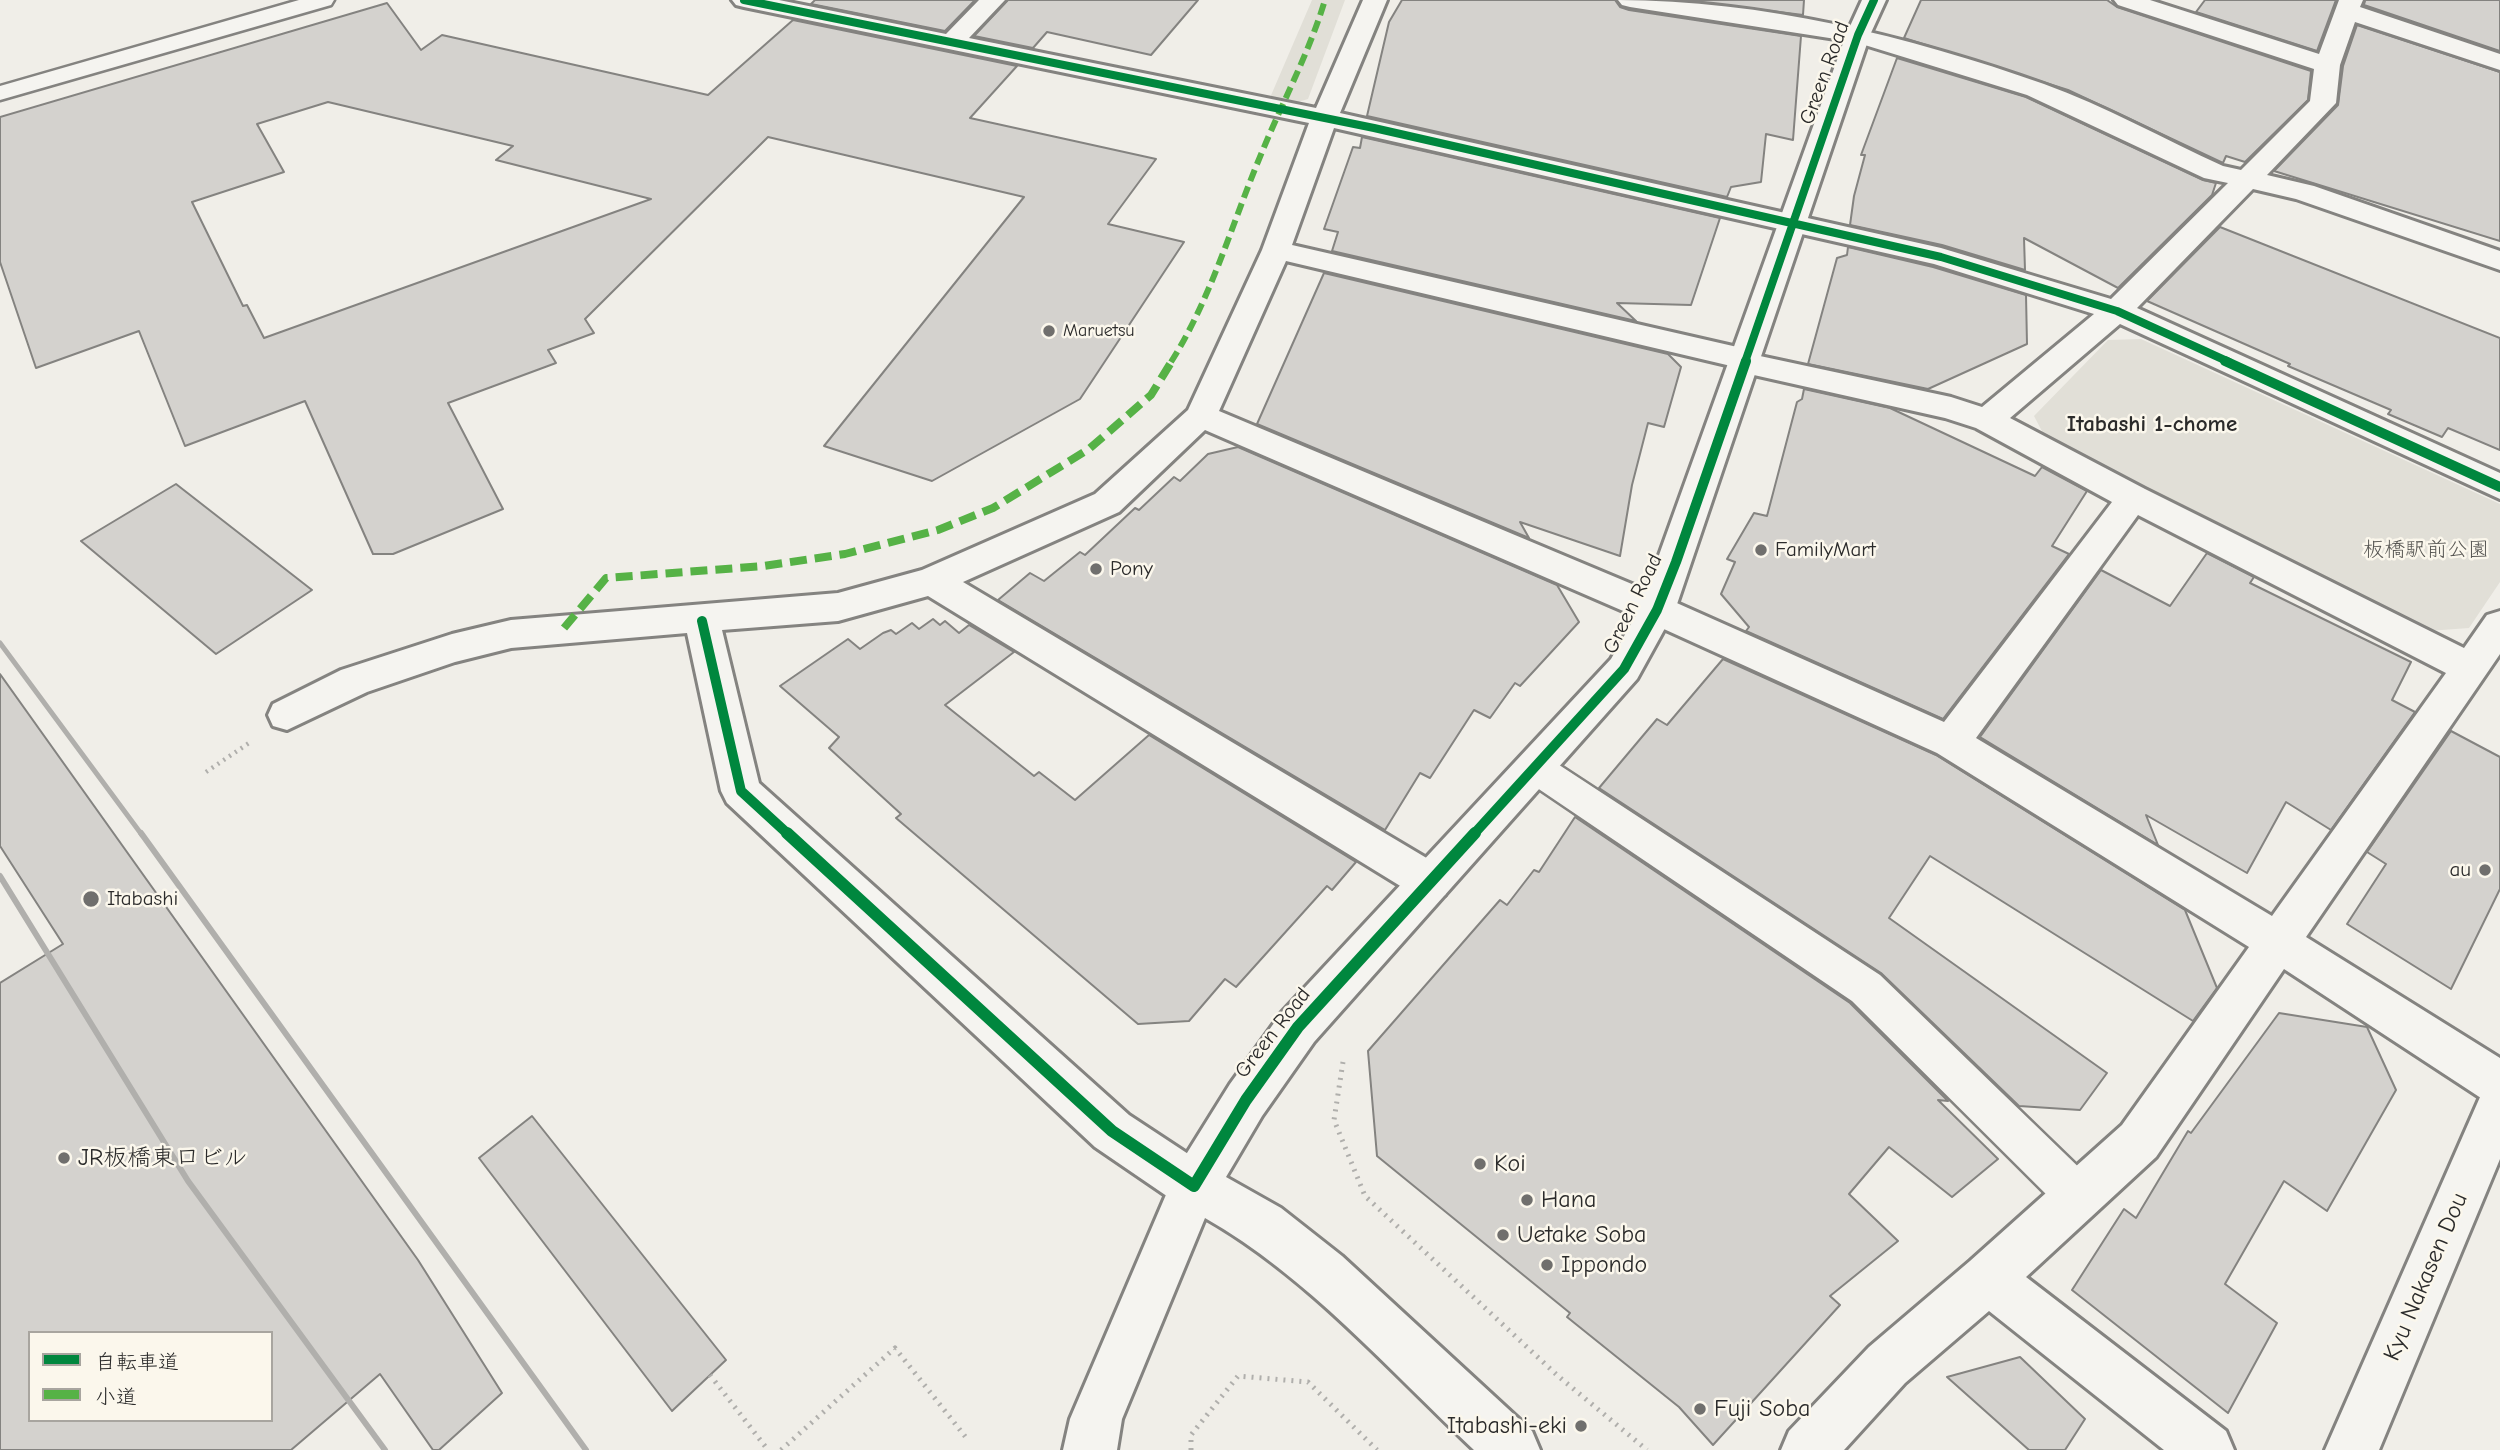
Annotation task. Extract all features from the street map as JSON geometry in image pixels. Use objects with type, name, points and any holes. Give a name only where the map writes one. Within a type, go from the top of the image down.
[{"type":"street","points":[[744,0],[1324,119],[1941,257],[2118,311],[2500,487]]},
{"type":"street","points":[[951,42],[993,0]]},
{"type":"street","points":[[288,715],[354,681],[452,648],[511,634],[564,628],[702,621],[838,607],[932,581],[1107,503],[1200,416],[1276,250],[1324,119],[1375,0]]},
{"type":"street","points":[[1630,0],[1858,35],[2036,90],[2214,172],[2304,192],[2500,261]]},
{"type":"street","name":"Green Road","points":[[1090,1450],[1096,1419],[1194,1186],[1246,1100],[1298,1027],[1624,669],[1657,610],[1858,35],[1874,0]]},
{"type":"street","points":[[2126,0],[2327,65]]},
{"type":"street","points":[[1987,420],[2118,311],[2323,103],[2327,65],[2349,6],[2500,62]]},
{"type":"street","points":[[1276,250],[1951,408],[1987,420],[2133,498],[2470,668]]},
{"type":"street","points":[[1200,416],[1657,610],[1951,741],[2278,942],[2500,1084]]},
{"type":"street","points":[[1951,741],[2133,498]]},
{"type":"street","points":[[932,581],[1430,882]]},
{"type":"street","points":[[702,621],[741,791],[1112,1132],[1194,1186],[1264,1225],[1294,1249],[1513,1450]]},
{"type":"street","points":[[1808,1450],[1887,1365],[1988,1279],[2139,1141],[2500,625]]},
{"type":"street","name":"Kyu Nakasen Dou","points":[[2352,1450],[2500,1104]]},
{"type":"street","points":[[1988,1279],[2207,1450]]},
{"type":"lane","points":[[0,93],[323,0]]},
{"type":"lane","points":[[1534,767],[1866,988],[2079,1197]]},
{"type":"path","points":[[1346,1054],[1337,1085],[1334,1120],[1365,1196],[1558,1376],[1647,1450]]},
{"type":"path","points":[[781,1450],[895,1348],[968,1440]]},
{"type":"path","points":[[709,1375],[768,1450]]},
{"type":"path","points":[[1191,1450],[1191,1435],[1238,1376],[1308,1382],[1377,1450]]},
{"type":"shaded area","points":[[1312,0],[1345,0],[1308,99],[1295,103],[1269,100]]},
{"type":"shaded area","name":"板橋駅前公園","points":[[2141,339],[2500,504],[2500,582],[2469,628],[2428,631],[2044,435],[2034,416],[2108,340]]},
{"type":"building","points":[[815,0],[975,0],[945,31],[811,4]]},
{"type":"building","points":[[1008,0],[1198,0],[1151,55],[1047,32],[1033,48],[974,36]]},
{"type":"building","points":[[1402,0],[1615,0],[1620,7],[1629,10],[1801,36],[1793,140],[1766,134],[1761,182],[1731,187],[1727,197],[1367,116],[1389,22]]},
{"type":"building","points":[[1683,0],[1804,0],[1803,15]]},
{"type":"building","points":[[1921,0],[2107,0],[2117,7],[2311,71],[2308,100],[2245,162],[2226,156],[2223,163],[2068,90],[1904,38]]},
{"type":"building","points":[[2205,0],[2336,0],[2317,51],[2196,12]]},
{"type":"building","points":[[2365,0],[2500,0],[2500,51],[2364,5]]},
{"type":"building","points":[[387,3],[421,50],[442,35],[708,95],[793,20],[1017,66],[970,118],[1156,159],[1108,224],[1184,242],[1080,399],[932,481],[824,446],[1024,197],[768,137],[585,319],[594,333],[548,350],[556,363],[448,403],[503,509],[393,554],[373,554],[305,401],[185,446],[139,331],[36,368],[0,262],[0,117]],"holes":[[[328,102],[513,146],[496,160],[651,199],[264,338],[247,305],[243,306],[192,202],[284,172],[257,124]]]},
{"type":"building","points":[[2357,25],[2500,72],[2500,241],[2274,171],[2338,105],[2343,66]]},
{"type":"building","points":[[1897,58],[2026,97],[2203,180],[2216,183],[2212,195],[2118,288],[2024,238],[2025,270],[1942,245],[1850,225],[1854,196],[1865,155],[1861,155]]},
{"type":"building","points":[[1362,137],[1720,218],[1691,305],[1617,303],[1636,321],[1332,251],[1338,232],[1324,229],[1353,147],[1360,148]]},
{"type":"building","points":[[2220,227],[2500,338],[2500,450],[2448,428],[2442,437],[2388,414],[2391,410],[2147,301]]},
{"type":"building","points":[[1848,247],[1933,267],[2026,295],[2027,344],[1928,389],[1808,364],[1837,258],[1847,255]]},
{"type":"building","points":[[1324,273],[1668,354],[1681,367],[1664,427],[1648,423],[1632,485],[1620,556],[1520,522],[1529,538],[1257,424]]},
{"type":"building","points":[[1804,389],[1890,408],[2035,476],[2042,467],[2087,491],[2052,546],[2069,554],[1943,719],[1746,631],[1749,627],[1721,594],[1735,562],[1727,559],[1754,513],[1767,516],[1797,402],[1802,399]]},
{"type":"building","points":[[1238,447],[1557,585],[1579,622],[1520,686],[1515,683],[1490,718],[1474,710],[1430,778],[1420,773],[1385,830],[998,600],[1030,573],[1044,581],[1080,552],[1085,555],[1135,508],[1139,510],[1174,477],[1180,481],[1208,454]]},
{"type":"building","points":[[176,484],[312,590],[216,654],[81,541]]},
{"type":"building","points":[[2207,553],[2254,577],[2250,583],[2411,662],[2392,700],[2415,712],[2331,830],[2286,802],[2247,873],[2146,815],[2158,845],[1980,737],[2101,570],[2170,606]]},
{"type":"building","points":[[933,619],[940,625],[945,621],[959,633],[969,625],[1014,652],[945,705],[1034,776],[1039,772],[1075,800],[1149,735],[1356,862],[1332,890],[1327,886],[1236,987],[1225,979],[1189,1021],[1138,1024],[896,818],[901,814],[829,748],[839,737],[780,686],[848,639],[860,649],[883,633],[891,630],[896,634],[912,623],[919,629]]},
{"type":"building","points":[[1723,659],[1936,755],[2185,910],[2217,988],[2193,1021],[1930,856],[1889,918],[2107,1073],[2080,1110],[2019,1106],[1881,973],[1599,788],[1657,719],[1667,725]]},
{"type":"building","points":[[0,674],[418,1260],[502,1393],[439,1450],[433,1450],[380,1374],[291,1450],[0,1450],[0,983],[63,944],[0,846]]},
{"type":"building","points":[[2451,731],[2500,757],[2500,889],[2451,989],[2347,924],[2386,864],[2367,852]]},
{"type":"building","points":[[1575,817],[1850,1003],[1948,1101],[1938,1100],[1998,1159],[1952,1197],[1889,1147],[1849,1194],[1898,1241],[1830,1296],[1840,1305],[1713,1445],[1679,1407],[1567,1317],[1570,1313],[1377,1156],[1368,1051],[1500,900],[1507,905],[1534,870],[1539,872]]},
{"type":"building","points":[[2279,1013],[2367,1027],[2396,1090],[2327,1211],[2284,1181],[2225,1284],[2277,1323],[2228,1413],[2072,1290],[2124,1209],[2136,1218],[2188,1131],[2191,1133]]},
{"type":"building","points":[[532,1116],[726,1360],[672,1411],[479,1158]]},
{"type":"building","points":[[2020,1357],[2085,1419],[2065,1450],[2029,1450],[1947,1377]]},
{"type":"railway","points":[[0,643],[142,835]]},
{"type":"railway","points":[[141,833],[586,1450]]},
{"type":"railway","points":[[0,876],[188,1181],[385,1450]]},
{"type":"marked path","points":[[564,628],[606,578],[764,566],[845,554],[938,530],[993,508],[1089,449],[1151,395],[1195,324],[1262,152],[1313,41],[1325,0]]},
{"type":"cycle path","points":[[744,0],[1374,128],[1941,257],[2117,311],[2500,487]]},
{"type":"cycle path","points":[[702,621],[741,791],[1112,1131],[1194,1186],[1246,1100],[1298,1027],[1624,669],[1657,610],[1676,562],[1858,35],[1874,0]]},
{"type":"place","name":"Maruetsu","points":[[1049,331]]},
{"type":"place","name":"FamilyMart","points":[[1761,550]]},
{"type":"place","name":"Pony","points":[[1096,569]]},
{"type":"place","name":"au","points":[[2485,870]]},
{"type":"place","name":"Itabashi","points":[[91,899]]},
{"type":"place","name":"JR板橋東口ビル","points":[[64,1158]]},
{"type":"place","name":"Koi","points":[[1480,1164]]},
{"type":"place","name":"Hana","points":[[1527,1200]]},
{"type":"place","name":"Uetake Soba","points":[[1503,1235]]},
{"type":"place","name":"Ippondo","points":[[1547,1265]]},
{"type":"place","name":"Fuji Soba","points":[[1700,1409]]},
{"type":"place","name":"Itabashi-eki","points":[[1581,1426]]},
{"type":"district","name":"Itabashi 1-chome","points":[[2152,424]]}]
